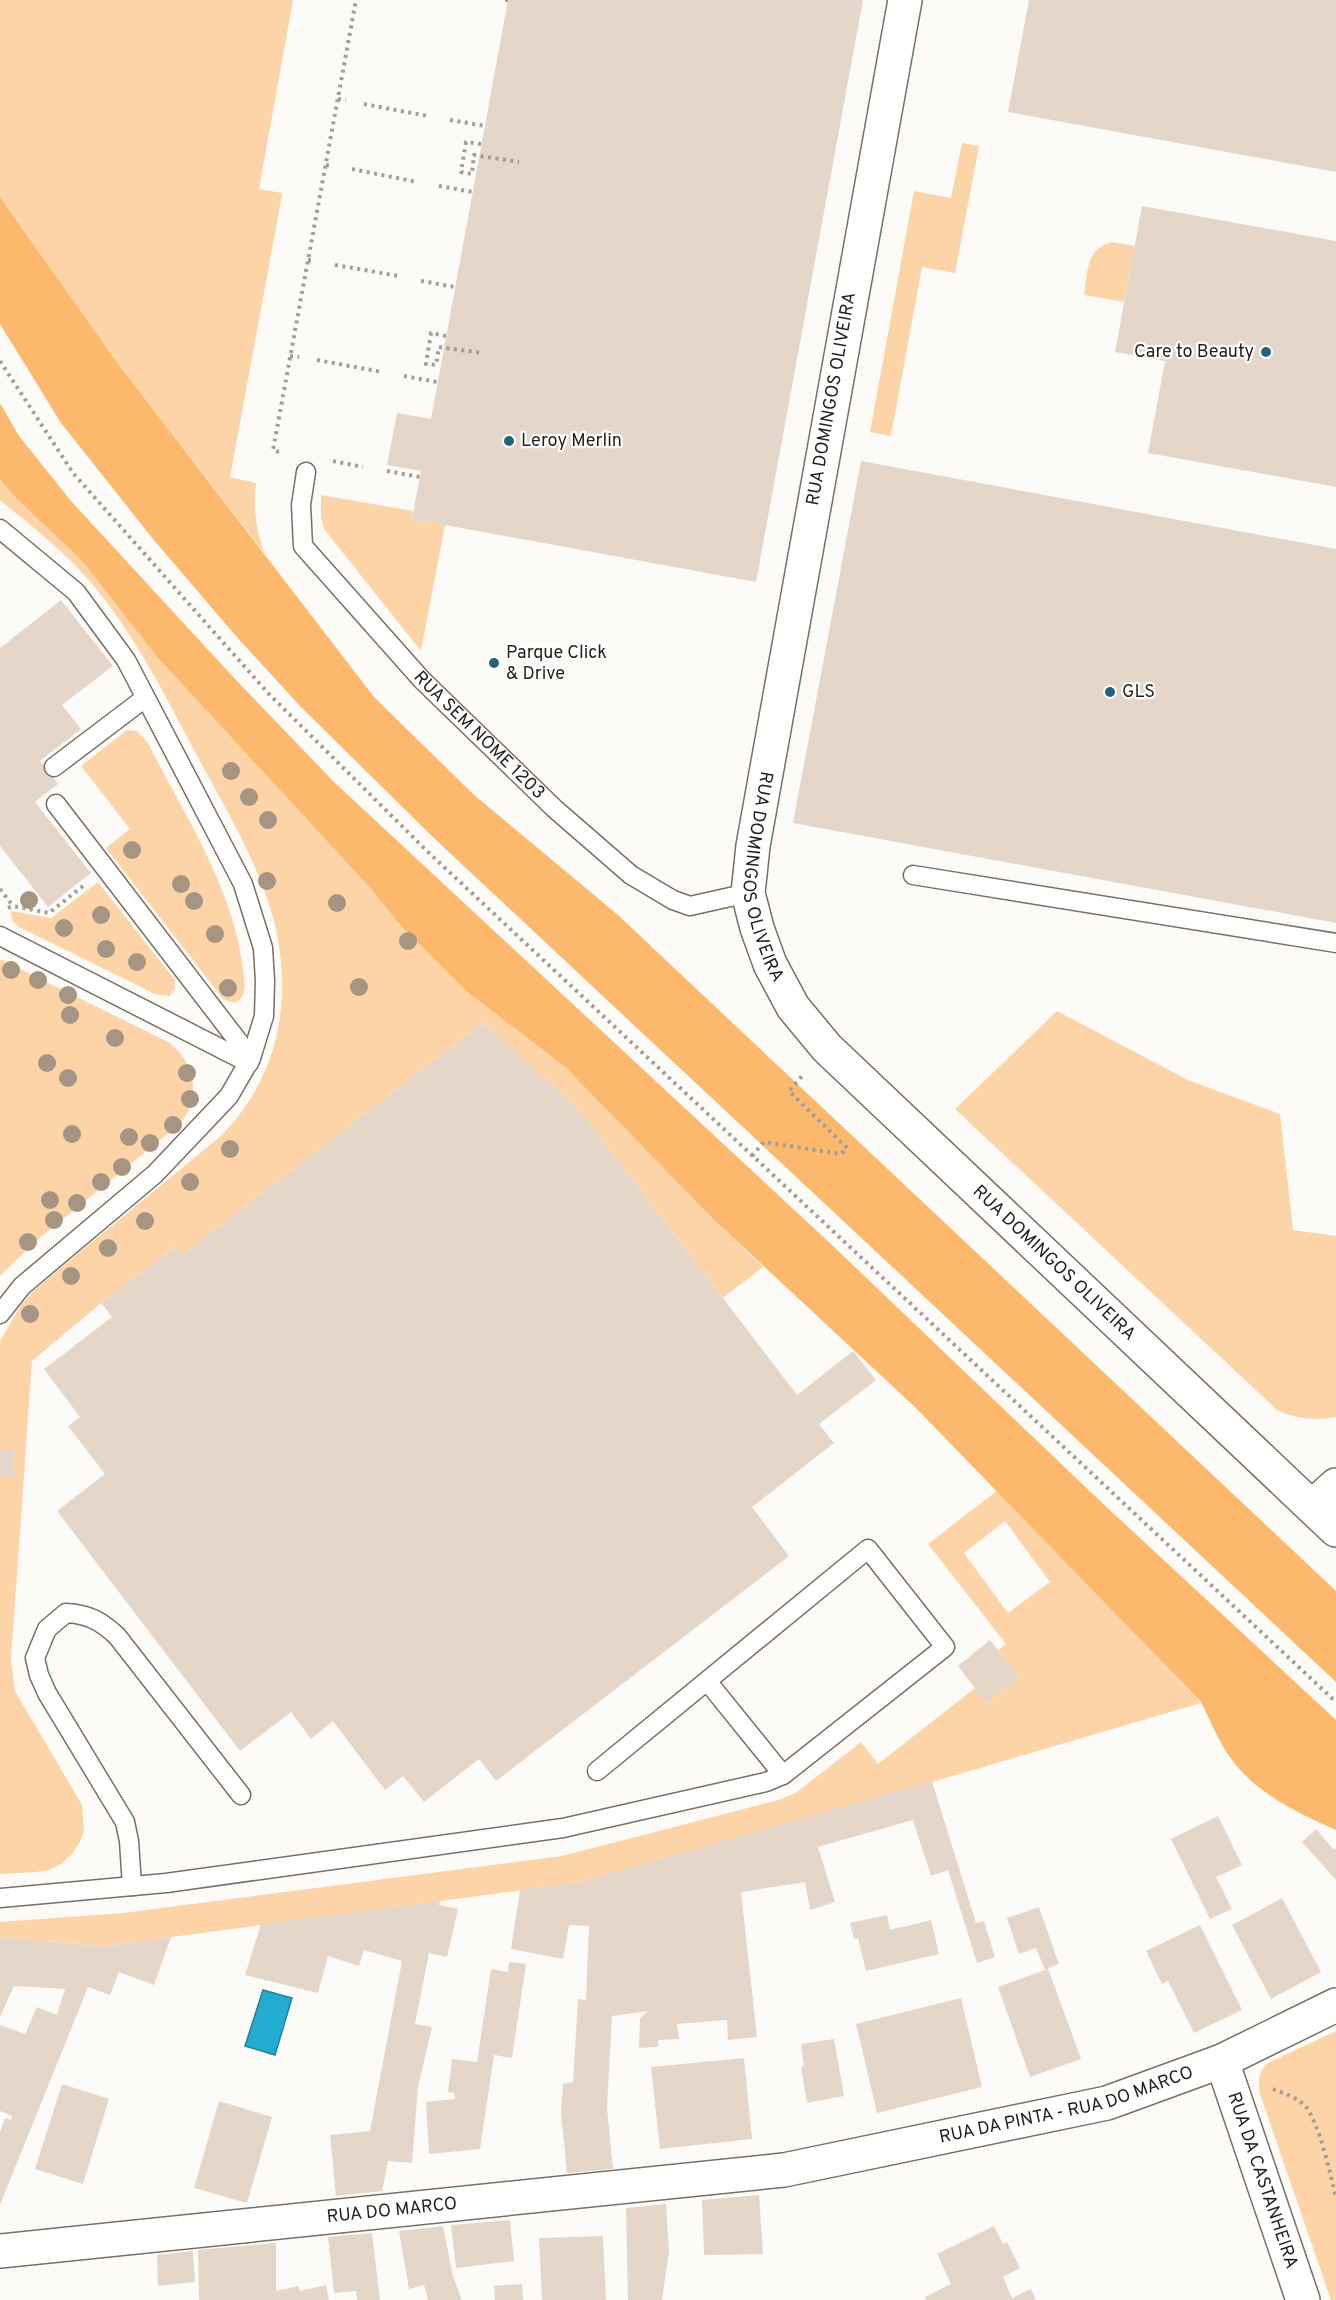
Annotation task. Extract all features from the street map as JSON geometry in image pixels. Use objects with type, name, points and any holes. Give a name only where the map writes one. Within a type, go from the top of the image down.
[{"type":"street","name":"RUA DOMINGOS OLIVEIRA","points":[[905,0],[753,846],[748,893],[757,928],[770,964],[793,1007],[827,1048],[1336,1530]]},
{"type":"street","points":[[1312,1507],[1336,1485]]},
{"type":"street","name":"RUA DA PINTA - RUA DO MARCO","points":[[784,2170],[1107,2103],[1226,2073],[1336,2006]]},
{"type":"street","name":"RUA DA CASTANHEIRA","points":[[1226,2073],[1303,2300]]},
{"type":"street","name":"RUA DO MARCO","points":[[0,2251],[784,2170]]},
{"type":"lane","name":"RUA SEM NOME 1203","points":[[306,471],[301,505],[303,546],[422,680],[546,800],[631,875],[673,900],[690,906],[748,893]]},
{"type":"lane","points":[[0,529],[76,592],[126,660],[243,884],[263,948],[265,981],[264,1016],[250,1060],[229,1096],[155,1174],[22,1286],[0,1314]]},
{"type":"lane","points":[[54,767],[145,698]]},
{"type":"lane","points":[[56,804],[250,1060]]},
{"type":"lane","points":[[913,875],[1336,943]]},
{"type":"lane","points":[[0,936],[250,1060]]},
{"type":"lane","points":[[0,1898],[178,1881],[563,1828],[766,1782],[783,1775],[945,1647],[868,1549],[597,1771]]},
{"type":"lane","points":[[132,1886],[129,1841],[125,1822],[53,1703],[39,1675],[36,1658],[47,1629],[66,1613],[84,1614],[102,1622],[117,1636],[241,1796]]},
{"type":"lane","points":[[707,1681],[783,1775]]},
{"type":"path","points":[[279,452],[273,450],[356,0]]},
{"type":"path","points":[[338,99],[346,100]]},
{"type":"path","points":[[364,104],[428,116]]},
{"type":"path","points":[[450,120],[484,126]]},
{"type":"path","points":[[481,144],[466,141],[461,172],[472,174],[474,155],[519,162]]},
{"type":"path","points":[[326,165],[333,166]]},
{"type":"path","points":[[352,169],[417,182]]},
{"type":"path","points":[[439,186],[473,192]]},
{"type":"path","points":[[308,260],[315,261]]},
{"type":"path","points":[[335,265],[399,276]]},
{"type":"path","points":[[421,281],[455,287]]},
{"type":"path","points":[[446,336],[431,333],[426,364],[436,365],[439,347],[483,353]]},
{"type":"path","points":[[290,356],[299,357]]},
{"type":"path","points":[[317,360],[382,372]]},
{"type":"path","points":[[0,361],[73,473],[268,693],[428,852],[1336,1702]]},
{"type":"path","points":[[404,376],[437,382]]},
{"type":"path","points":[[387,471],[420,477]]},
{"type":"path","points":[[5,910],[13,906],[49,913],[105,869]]},
{"type":"path","points":[[0,889],[13,906]]},
{"type":"path","points":[[753,1156],[765,1142],[841,1154],[847,1148],[789,1091],[803,1075]]},
{"type":"path","points":[[1226,2073],[1286,2094],[1305,2106],[1315,2125],[1336,2197]]},
{"type":"shaded area","points":[[0,0],[293,0],[259,189],[282,193],[282,195],[230,477],[256,483],[256,519],[265,554],[116,361],[0,197]]},
{"type":"shaded area","points":[[962,143],[979,146],[955,273],[922,267],[891,436],[870,432],[914,191],[951,198]]},
{"type":"shaded area","points":[[0,197],[116,361],[374,697],[473,794],[618,915],[1336,1591],[1336,1682],[436,840],[301,707],[235,635],[153,539],[61,423],[0,324]]},
{"type":"shaded area","points":[[1112,242],[1135,246],[1124,302],[1084,295],[1087,270],[1092,256],[1103,245]]},
{"type":"shaded area","points":[[0,403],[19,436],[71,501],[235,679],[334,782],[833,1246],[1099,1500],[1336,1720],[1336,1830],[1292,1809],[1251,1781],[1225,1750],[1201,1702],[915,1407],[713,1219],[565,1067],[466,991],[400,925],[372,890],[157,657],[82,561],[15,497],[0,479]]},
{"type":"shaded area","points":[[0,479],[15,497],[82,561],[157,657],[372,890],[400,925],[466,991],[565,1067],[763,1267],[723,1298],[589,1123],[567,1099],[483,1023],[182,1255],[175,1247],[101,1303],[32,1361],[11,1660],[15,1691],[82,1805],[84,1831],[79,1844],[61,1864],[49,1870],[0,1874],[0,1477],[13,1476],[15,1449],[0,1449],[0,1341],[21,1305],[34,1290],[222,1135],[243,1110],[260,1082],[272,1054],[279,1024],[282,993],[281,961],[276,930],[260,879],[233,822],[167,700],[126,629],[93,585],[57,548],[0,500]]},
{"type":"shaded area","points":[[321,495],[413,511],[412,519],[445,525],[421,651],[324,529],[321,517]]},
{"type":"shaded area","points":[[127,730],[137,731],[148,743],[192,825],[218,881],[238,940],[244,975],[245,984],[242,997],[235,1003],[223,999],[106,848],[130,829],[81,766]]},
{"type":"shaded area","points":[[98,882],[175,980],[175,989],[170,996],[155,994],[17,926],[12,920],[11,911],[51,918]]},
{"type":"shaded area","points":[[0,959],[170,1043],[179,1051],[190,1070],[193,1091],[188,1113],[181,1123],[36,1241],[0,1276]]},
{"type":"shaded area","points":[[1057,1011],[1188,1080],[1280,1114],[1293,1230],[1336,1236],[1336,1417],[1306,1418],[1277,1410],[955,1109]]},
{"type":"shaded area","points":[[998,1490],[1201,1703],[576,1883],[104,1946],[0,1937],[0,1922],[123,1913],[562,1856],[782,1799],[797,1792],[861,1742],[878,1764],[975,1688],[986,1703],[1019,1677],[998,1650],[1006,1644],[928,1544]],"holes":[[[1005,1521],[1050,1582],[1008,1613],[964,1553]]]},
{"type":"shaded area","points":[[1336,2031],[1336,2300],[1331,2300],[1260,2094],[1259,2081],[1262,2070],[1268,2063]]},
{"type":"water","points":[[263,1990],[292,1998],[275,2055],[245,2046]]},
{"type":"building","points":[[508,0],[863,0],[756,582],[412,519],[421,471],[387,465],[397,413],[431,419]]},
{"type":"building","points":[[1029,0],[1336,0],[1336,172],[1008,112]]},
{"type":"building","points":[[1142,206],[1336,241],[1336,487],[1148,453],[1165,361],[1115,352]]},
{"type":"building","name":"GLS","points":[[861,461],[1336,549],[1336,923],[793,823]]},
{"type":"building","points":[[61,600],[113,666],[62,705],[81,729],[40,761],[58,784],[35,802],[91,873],[48,907],[0,846],[0,648]]},
{"type":"building","points":[[483,1023],[567,1099],[589,1123],[797,1395],[853,1351],[876,1380],[819,1424],[834,1443],[752,1507],[789,1556],[496,1781],[479,1759],[424,1802],[403,1776],[385,1790],[333,1721],[311,1739],[291,1712],[240,1751],[57,1511],[105,1474],[68,1426],[80,1417],[44,1369],[112,1317],[101,1303],[175,1247],[182,1255]]},
{"type":"building","points":[[0,1449],[15,1449],[13,1477],[0,1477]]},
{"type":"building","points":[[990,1640],[1019,1677],[986,1703],[958,1666]]},
{"type":"building","points":[[932,1781],[976,1923],[984,1921],[995,1957],[977,1963],[948,1870],[931,1876],[913,1820],[818,1847],[835,1902],[810,1910],[805,1882],[741,1892],[757,2037],[728,2040],[727,2020],[677,2024],[679,2039],[658,2040],[658,2047],[639,2048],[640,2018],[648,2011],[612,2016],[607,2107],[613,2169],[567,2173],[561,2113],[563,2084],[573,2082],[578,1999],[586,2000],[589,1926],[569,1925],[563,1959],[511,1949],[520,1890],[576,1883]]},
{"type":"building","points":[[1218,1816],[1242,1865],[1216,1877],[1232,1909],[1210,1919],[1171,1839]]},
{"type":"building","points":[[1316,1829],[1334,1850],[1336,1848],[1336,1880],[1302,1842]]},
{"type":"building","points":[[1282,1898],[1321,1972],[1271,1999],[1232,1925]]},
{"type":"building","points":[[440,1901],[439,1905],[458,1909],[447,1957],[429,1953],[415,2024],[432,2027],[418,2087],[412,2163],[388,2161],[382,2191],[336,2196],[330,2135],[370,2131],[402,1961],[364,1950],[359,1966],[328,1956],[318,1993],[245,1975],[261,1924]]},
{"type":"building","points":[[1039,1907],[1059,1964],[1048,1968],[1081,2059],[1030,2077],[998,1987],[1045,1970],[1036,1948],[1019,1954],[1007,1918]]},
{"type":"building","points":[[887,1915],[890,1930],[931,1920],[939,1954],[866,1971],[858,1938],[854,1939],[850,1923]]},
{"type":"building","points":[[1200,1925],[1242,2010],[1194,2033],[1168,1981],[1162,1984],[1146,1951]]},
{"type":"building","points":[[0,1937],[104,1946],[171,1937],[154,1985],[119,1972],[110,1995],[88,1987],[0,2205],[0,2132],[5,2118],[11,2120],[12,2116],[0,2111],[0,2025],[25,2034],[37,2007],[57,2015],[65,1989],[14,1986],[0,2017]]},
{"type":"building","points":[[509,1962],[526,1964],[512,2058],[494,2055],[480,2149],[429,2154],[426,2102],[455,2099],[454,2093],[448,2092],[452,2059],[477,2062],[491,1969],[508,1972]]},
{"type":"building","points":[[961,1998],[982,2087],[877,2113],[856,2024]]},
{"type":"building","points":[[834,2039],[844,2096],[807,2103],[801,2067],[804,2066],[801,2044]]},
{"type":"building","points":[[744,2058],[752,2139],[660,2149],[651,2067]]},
{"type":"building","points":[[62,2084],[109,2099],[83,2184],[35,2169]]},
{"type":"building","points":[[219,2101],[272,2117],[247,2203],[194,2188]]},
{"type":"building","points":[[759,2195],[763,2254],[704,2255],[702,2200]]},
{"type":"building","points":[[666,2204],[669,2251],[662,2300],[628,2300],[626,2208]]},
{"type":"building","points":[[510,2220],[514,2261],[456,2268],[451,2225]]},
{"type":"building","points":[[443,2226],[453,2276],[462,2300],[428,2300],[424,2285],[409,2289],[399,2231]]},
{"type":"building","points":[[994,2226],[1003,2244],[1007,2242],[1020,2268],[1003,2277],[1012,2298],[1031,2289],[1036,2300],[926,2300],[925,2297],[951,2284],[937,2254]]},
{"type":"building","points":[[372,2233],[380,2300],[357,2300],[356,2291],[334,2293],[328,2237]]},
{"type":"building","points":[[603,2236],[606,2300],[542,2300],[539,2238]]},
{"type":"building","points":[[276,2243],[276,2291],[298,2286],[300,2291],[326,2285],[329,2300],[199,2300],[198,2250]]},
{"type":"building","points":[[193,2251],[195,2282],[158,2286],[157,2255]]},
{"type":"building","points":[[522,2284],[523,2300],[495,2300],[494,2286]]},
{"type":"place","name":"Care to Beauty","points":[[1266,352]]},
{"type":"place","name":"Leroy Merlin","points":[[509,441]]},
{"type":"place","name":"Parque Click & Drive","points":[[494,663]]},
{"type":"place","name":"GLS","points":[[1110,692]]}]
